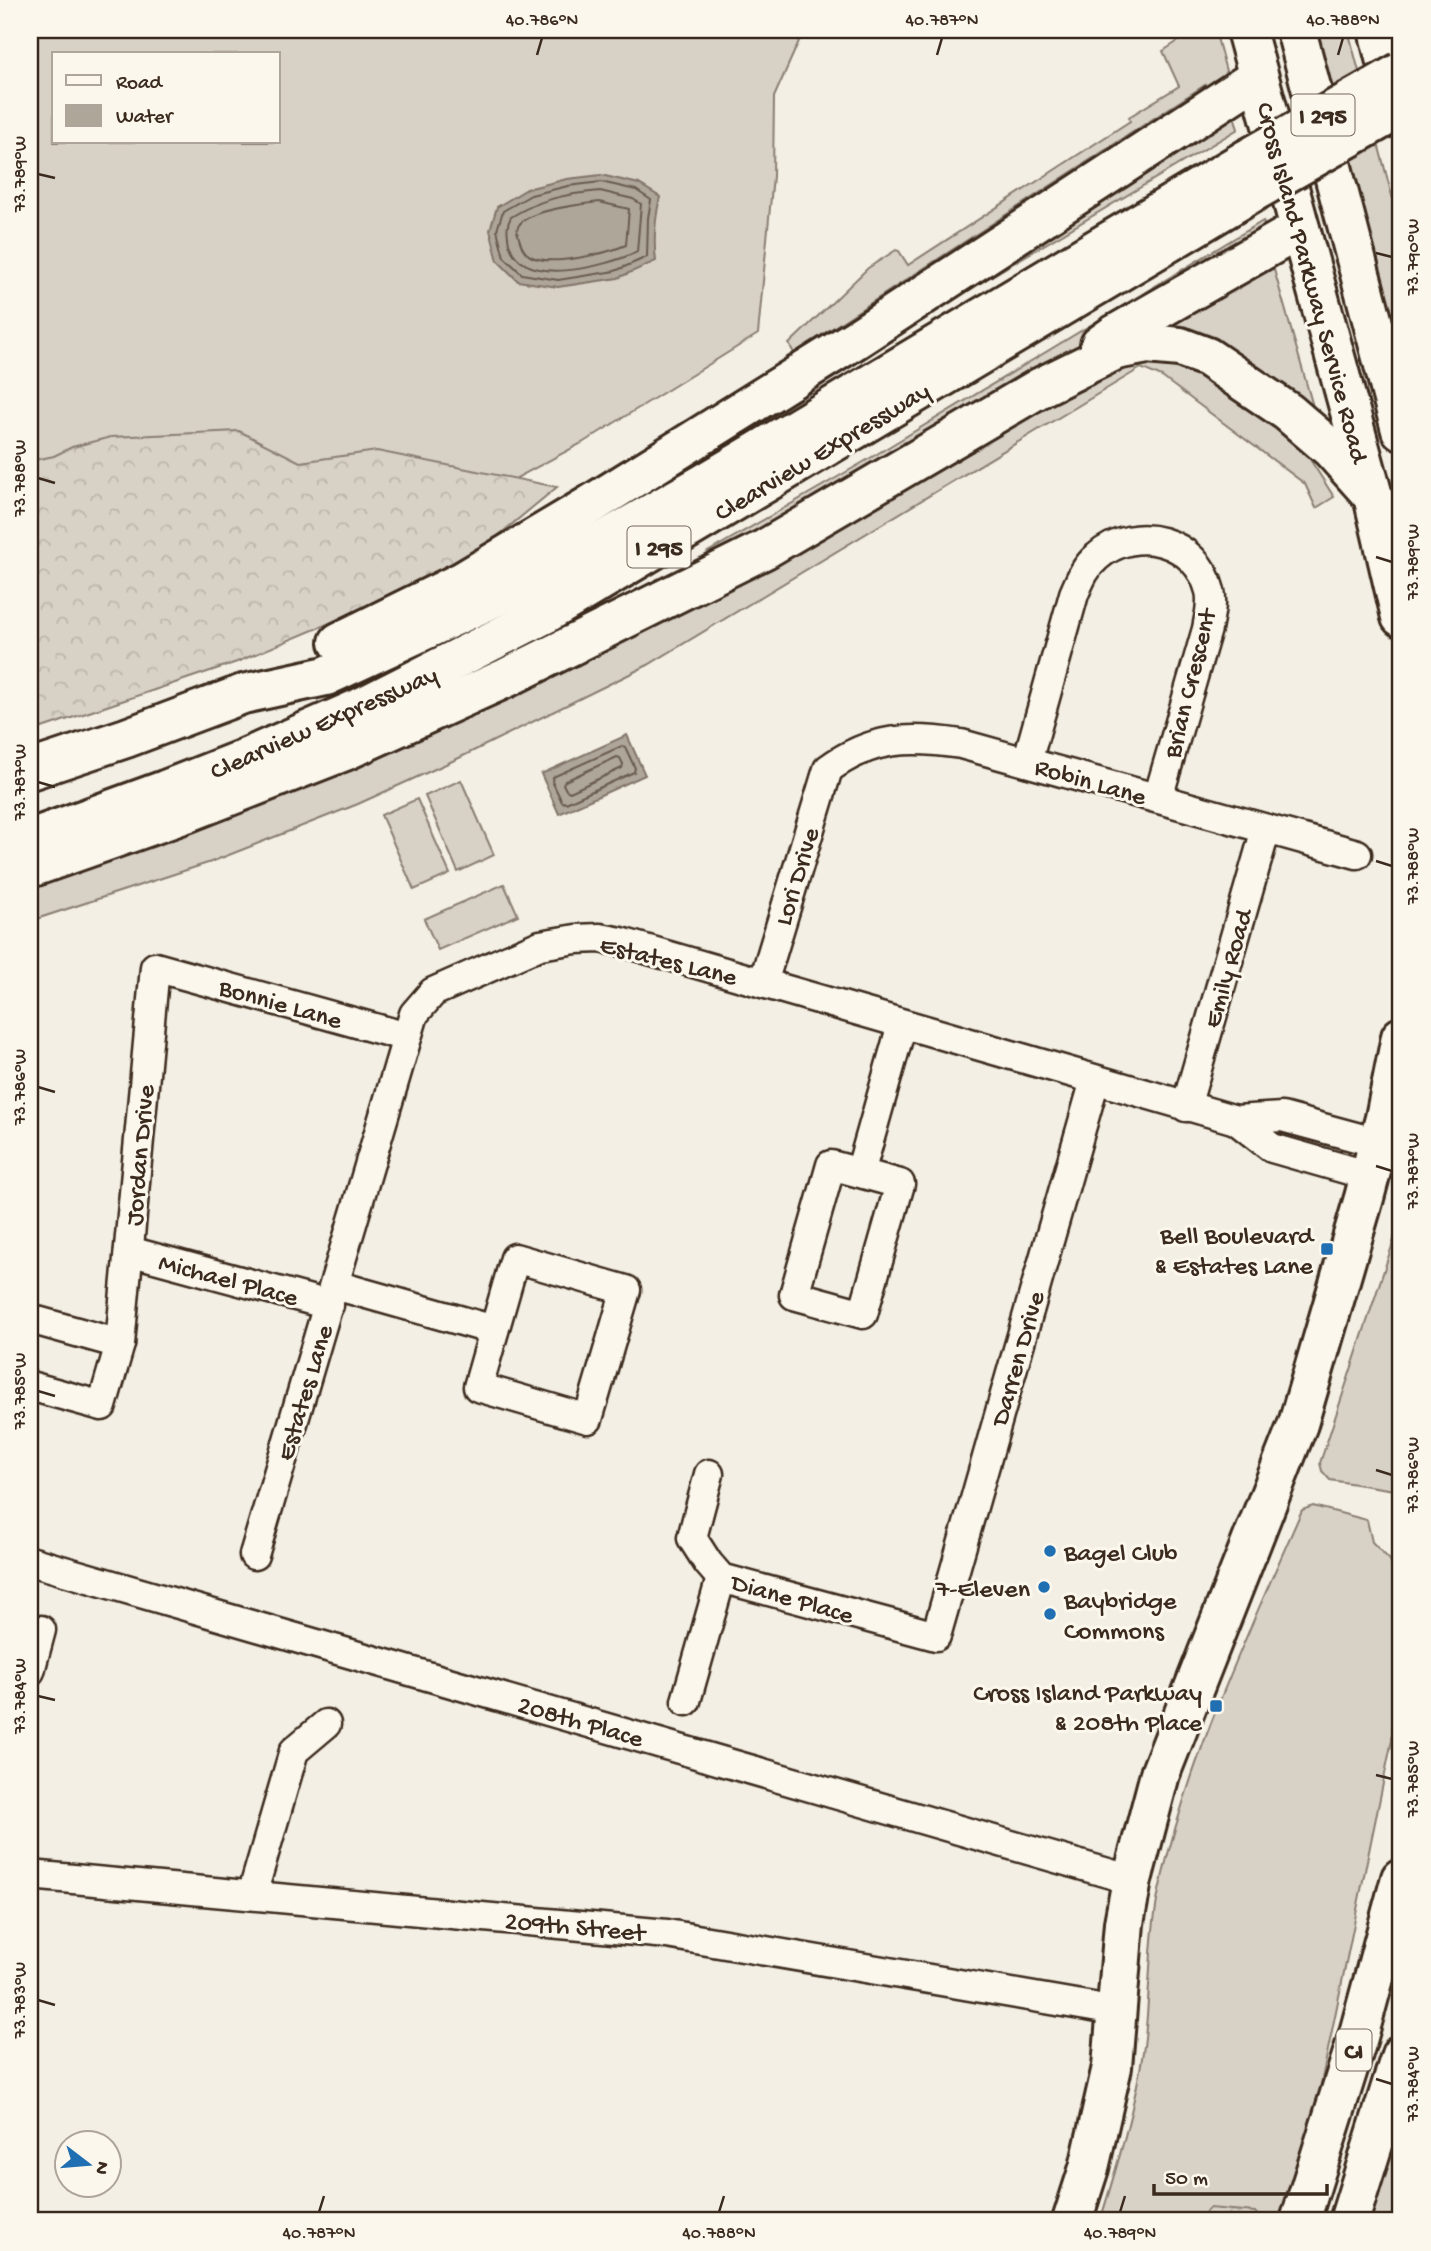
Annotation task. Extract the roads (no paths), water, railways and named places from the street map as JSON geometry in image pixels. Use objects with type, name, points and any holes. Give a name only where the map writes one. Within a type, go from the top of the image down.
[{"type":"main road","name":"Cross Island Parkway Service Road","points":[[1246,30],[1373,495],[1401,617]]},
{"type":"main road","points":[[1296,30],[1401,430]]},
{"type":"main road","points":[[1378,30],[1401,124]]},
{"type":"main road","name":"Clearview Expressway","points":[[30,839],[244,759],[360,708],[547,613],[1251,175],[1401,72]]},
{"type":"main road","points":[[243,694],[307,657],[463,580],[587,507],[856,339],[1258,77]]},
{"type":"main road","name":"Clearview Expressway","points":[[30,770],[126,738],[243,694],[326,676],[517,587],[1251,175],[1401,108]]},
{"type":"main road","points":[[1041,387],[1114,335],[1300,229]]},
{"type":"main road","points":[[30,868],[186,813],[347,750],[506,678],[765,549],[1041,387],[1116,350],[1147,344],[1180,347],[1207,357],[1288,412],[1331,449],[1373,495]]},
{"type":"main road","points":[[1072,2221],[1089,2168],[1112,2067],[1124,1923],[1132,1880],[1160,1774],[1298,1424],[1374,1159],[1401,1037]]},
{"type":"main road","name":"CI","points":[[1300,2221],[1358,2037],[1401,1878]]},
{"type":"main road","name":"CI","points":[[1349,2221],[1401,2055]]},
{"type":"street","name":"Brian Crescent","points":[[1027,762],[1074,594],[1083,573],[1098,556],[1120,543],[1140,539],[1160,540],[1179,548],[1202,573],[1210,591],[1211,608],[1158,798]]},
{"type":"street","name":"Robin Lane","points":[[828,769],[844,757],[870,745],[928,739],[961,744],[1357,854]]},
{"type":"street","name":"Lori Drive","points":[[763,983],[828,769]]},
{"type":"street","name":"Emily Road","points":[[1186,1107],[1266,829]]},
{"type":"street","name":"Estates Lane","points":[[254,1555],[414,1014],[433,992],[540,945],[600,938],[621,942],[1186,1107],[1236,1120],[1282,1118],[1374,1159]]},
{"type":"street","name":"Bonnie Lane","points":[[155,967],[407,1037]]},
{"type":"street","name":"Jordan Drive","points":[[30,1386],[103,1406],[120,1344],[155,967]]},
{"type":"street","points":[[860,1173],[902,1024]]},
{"type":"street","name":"Darren Drive","points":[[936,1636],[1095,1080]]},
{"type":"street","points":[[831,1165],[860,1173],[900,1184],[863,1314],[794,1295],[831,1165]]},
{"type":"street","name":"Michael Place","points":[[129,1251],[494,1330]]},
{"type":"street","points":[[515,1258],[626,1290],[588,1419],[478,1387],[494,1330],[515,1258]]},
{"type":"street","points":[[30,1319],[120,1344]]},
{"type":"street","name":"Diane Place","points":[[709,1474],[692,1538],[721,1578],[936,1636]]},
{"type":"street","name":"208th Place","points":[[30,1562],[1132,1880]]},
{"type":"street","points":[[686,1701],[721,1578]]},
{"type":"street","points":[[30,1671],[41,1630]]},
{"type":"street","points":[[252,1895],[293,1751],[326,1724]]},
{"type":"street","name":"209th Street","points":[[30,1875],[667,1934],[1116,2011]]},
{"type":"water","points":[[601,175],[639,184],[660,197],[655,229],[656,261],[618,278],[558,287],[518,281],[498,261],[490,230],[497,207],[527,189],[567,179]]},
{"type":"water","points":[[627,735],[645,775],[559,814],[541,774]]},
{"type":"place","name":"Bell Boulevard & Estates Lane","points":[[1327,1249]]},
{"type":"place","name":"Bagel Club","points":[[1050,1551]]},
{"type":"place","name":"7-Eleven","points":[[1044,1587]]},
{"type":"place","name":"Baybridge Commons","points":[[1050,1614]]},
{"type":"place","name":"Cross Island Parkway & 208th Place","points":[[1216,1706]]}]
